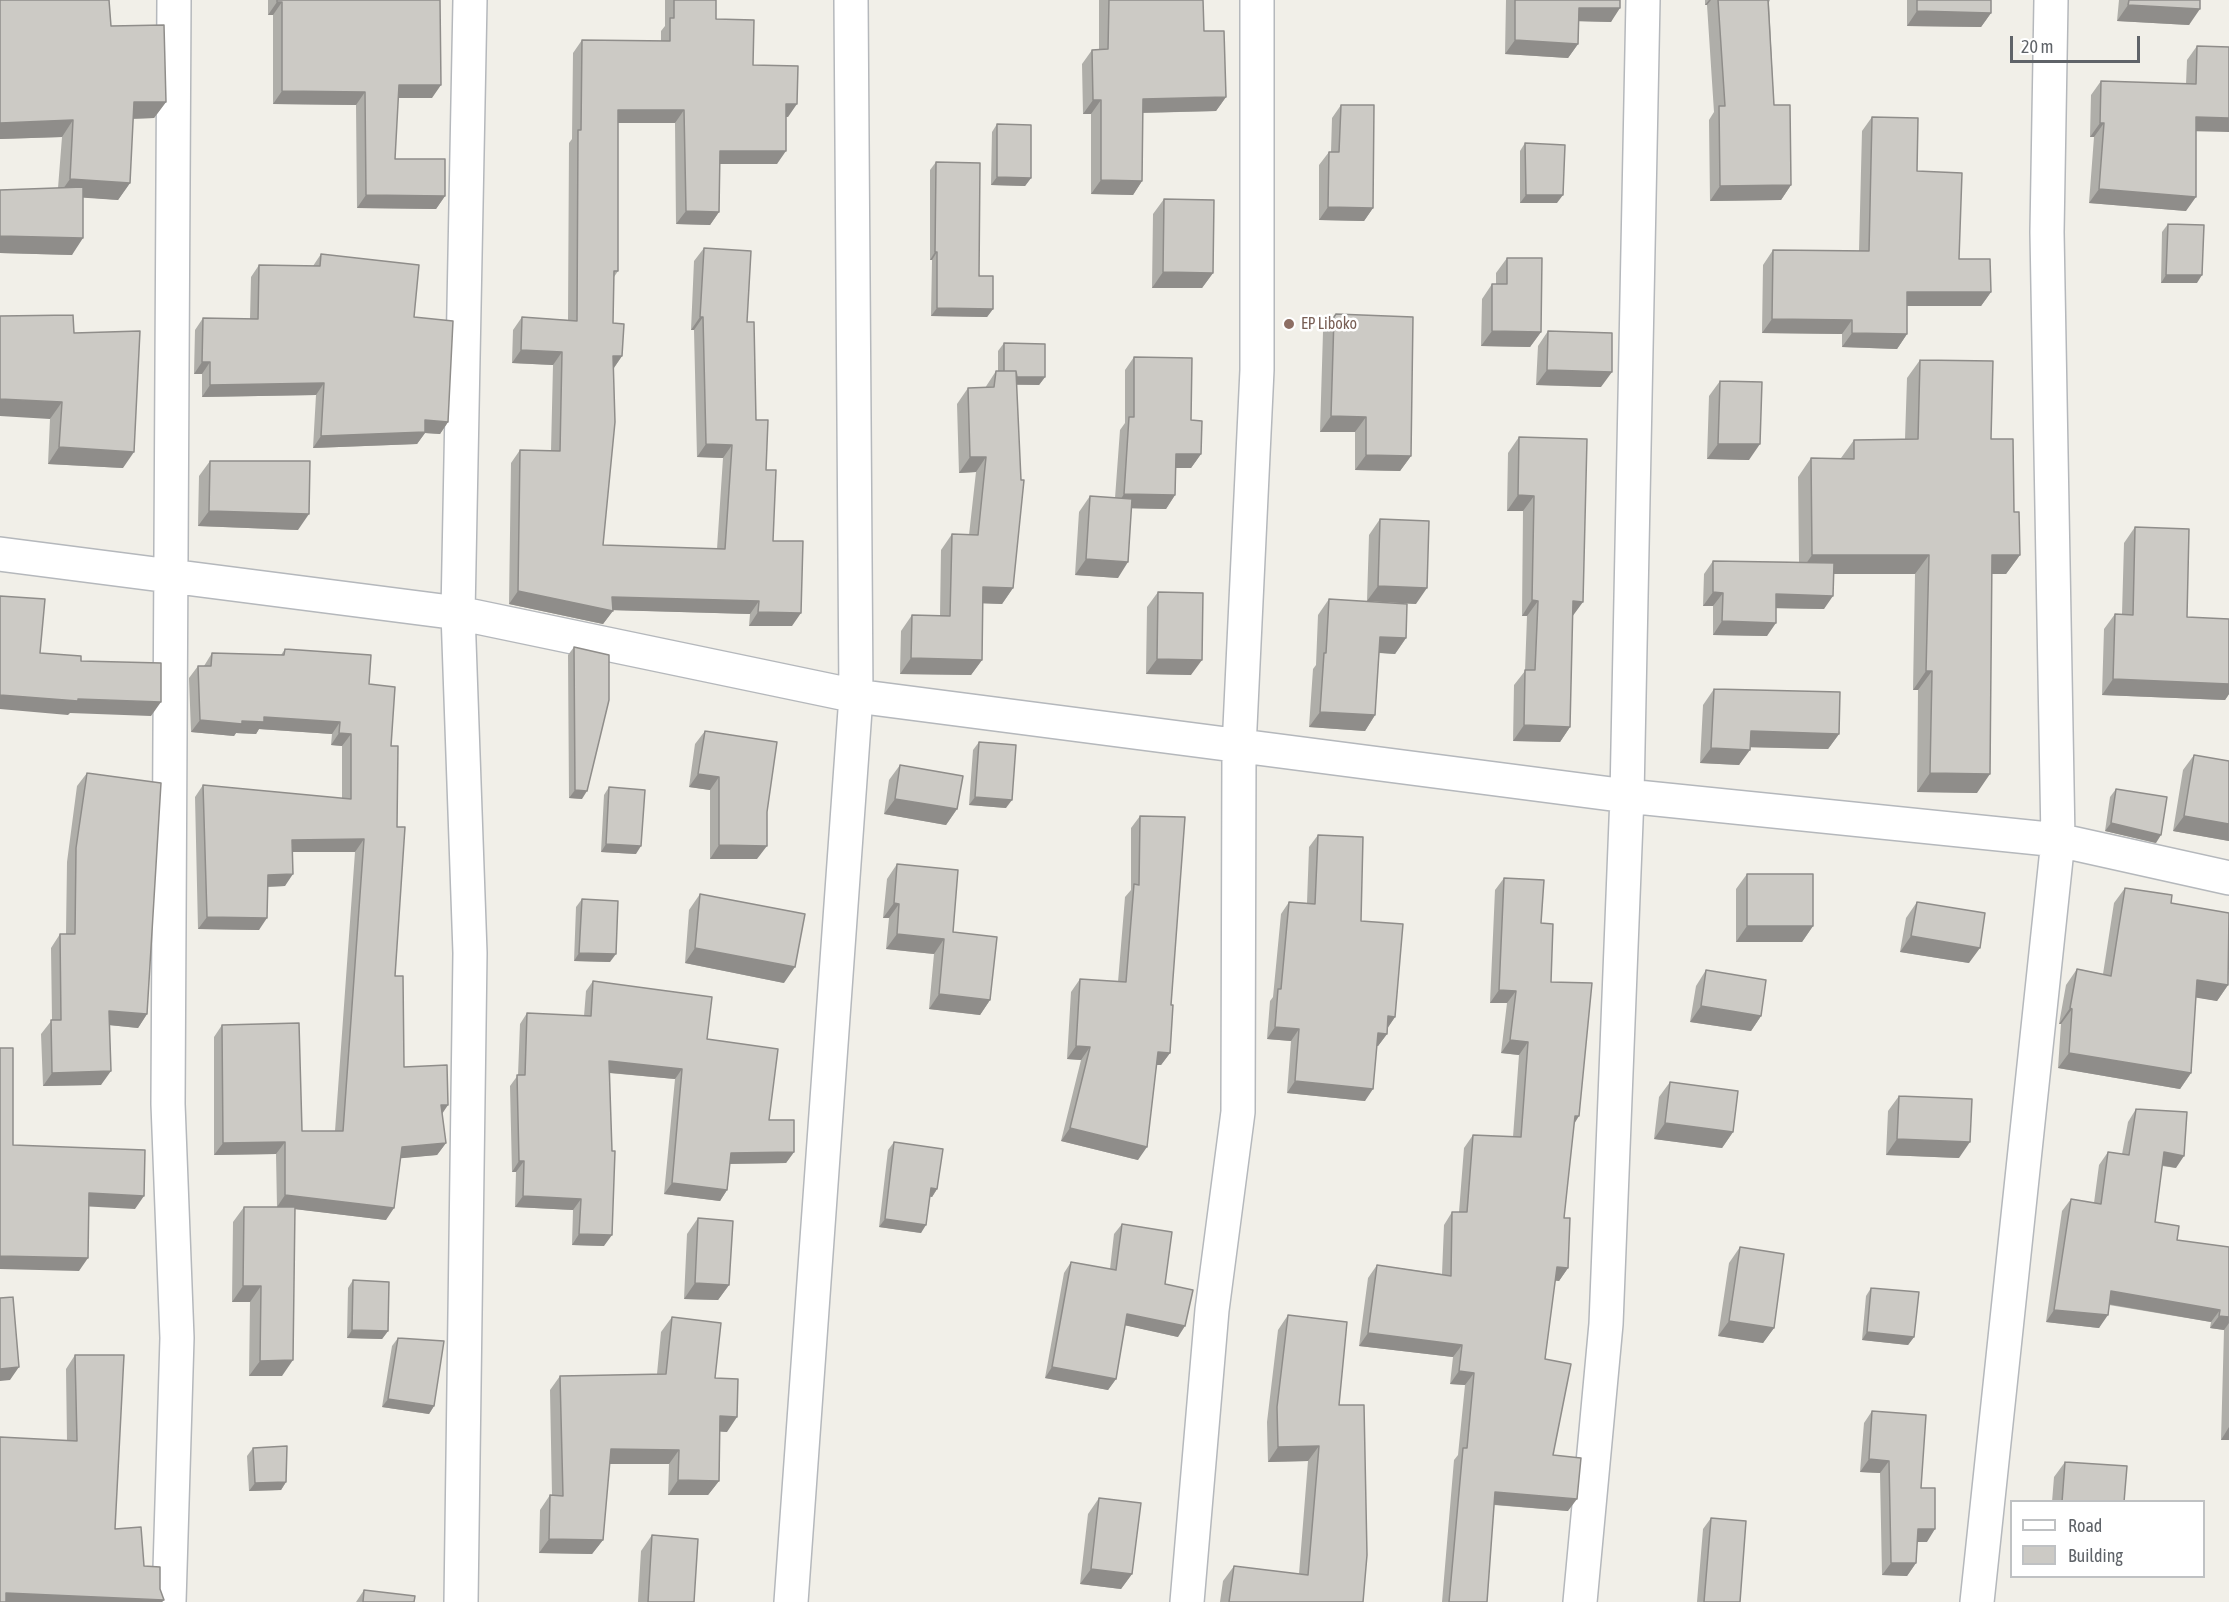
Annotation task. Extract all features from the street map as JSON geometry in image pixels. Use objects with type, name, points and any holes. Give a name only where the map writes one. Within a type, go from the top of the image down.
[{"type":"street","points":[[169,1602],[177,1338],[168,1104],[174,0]]},
{"type":"street","points":[[461,1602],[470,953],[458,613],[470,0]]},
{"type":"street","points":[[791,1602],[856,696],[851,0]]},
{"type":"street","points":[[1187,1602],[1212,1310],[1238,1112],[1239,748],[1257,370],[1257,0]]},
{"type":"street","points":[[1580,1602],[1606,1324],[1627,796],[1643,0]]},
{"type":"street","points":[[1977,1602],[2058,840],[2047,232],[2051,0]]},
{"type":"street","points":[[0,554],[458,613],[856,696],[1239,748],[1627,796],[2058,840],[2229,878]]},
{"type":"building","points":[[0,0],[109,0],[111,26],[164,25],[166,102],[134,102],[130,183],[70,179],[73,120],[0,123]]},
{"type":"building","points":[[277,0],[440,0],[441,85],[399,85],[395,159],[445,159],[445,196],[366,195],[365,92],[282,91],[282,2],[277,2]]},
{"type":"building","points":[[674,0],[716,0],[716,19],[754,20],[753,65],[798,66],[797,104],[786,104],[786,151],[720,151],[719,212],[686,211],[684,110],[618,110],[618,271],[614,271],[613,323],[624,324],[622,356],[613,356],[615,422],[603,545],[725,549],[732,445],[706,444],[703,317],[700,317],[704,248],[751,251],[747,322],[754,322],[756,420],[768,420],[766,470],[776,470],[773,541],[803,541],[801,613],[758,612],[759,601],[612,597],[613,611],[518,591],[520,450],[560,451],[562,352],[521,350],[522,317],[577,321],[578,130],[581,130],[582,40],[670,41],[670,18],[674,18]]},
{"type":"building","points":[[1109,0],[1203,0],[1204,31],[1224,31],[1226,97],[1143,99],[1142,181],[1101,180],[1101,100],[1093,100],[1092,50],[1108,49]]},
{"type":"building","points":[[1515,0],[1620,0],[1620,8],[1579,8],[1578,44],[1515,40]]},
{"type":"building","points":[[1718,0],[1768,0],[1774,105],[1790,105],[1791,185],[1720,186],[1719,106],[1725,106]]},
{"type":"building","points":[[1917,0],[1991,0],[1991,13],[1917,11]]},
{"type":"building","points":[[2129,0],[2200,0],[2200,9],[2128,5]]},
{"type":"building","points":[[2197,46],[2229,47],[2229,118],[2196,117],[2196,197],[2099,189],[2104,123],[2100,123],[2101,81],[2196,84]]},
{"type":"building","points":[[1341,105],[1374,105],[1373,208],[1328,207],[1329,152],[1339,152]]},
{"type":"building","points":[[1872,117],[1918,118],[1917,171],[1962,173],[1959,259],[1990,259],[1991,292],[1907,292],[1907,334],[1852,333],[1852,320],[1772,319],[1773,250],[1869,251]]},
{"type":"building","points":[[997,124],[1031,125],[1031,178],[997,177]]},
{"type":"building","points":[[1525,143],[1565,145],[1563,195],[1526,195]]},
{"type":"building","points":[[936,162],[980,163],[979,276],[993,276],[993,309],[937,308]]},
{"type":"building","points":[[83,187],[83,238],[0,236],[0,190]]},
{"type":"building","points":[[1164,199],[1214,200],[1213,273],[1163,272]]},
{"type":"building","points":[[2168,224],[2204,225],[2202,275],[2166,275]]},
{"type":"building","points":[[321,254],[419,265],[414,317],[453,321],[448,422],[425,420],[425,432],[321,436],[324,383],[210,385],[210,362],[202,362],[203,318],[258,319],[259,265],[320,266]]},
{"type":"building","points":[[1507,258],[1542,258],[1541,332],[1492,331],[1492,284],[1507,284]]},
{"type":"building","points":[[1336,314],[1413,317],[1411,456],[1366,455],[1366,417],[1331,416],[1334,317]]},
{"type":"building","points":[[73,315],[74,333],[140,331],[134,452],[59,447],[62,402],[0,399],[0,316]]},
{"type":"building","points":[[1548,331],[1612,333],[1612,372],[1547,370]]},
{"type":"building","points":[[1004,343],[1045,344],[1045,377],[1017,377],[1016,371],[1004,371]]},
{"type":"building","points":[[1134,357],[1192,358],[1191,420],[1202,421],[1201,454],[1176,454],[1175,495],[1124,494],[1129,417],[1134,417]]},
{"type":"building","points":[[1920,360],[1993,361],[1991,439],[2013,439],[2014,512],[2019,512],[2020,555],[1992,555],[1990,774],[1930,773],[1932,671],[1926,671],[1929,555],[1812,555],[1811,458],[1854,459],[1854,440],[1918,439]]},
{"type":"building","points":[[996,371],[1016,371],[1021,480],[1024,480],[1013,588],[983,587],[982,660],[911,658],[912,615],[950,616],[952,534],[978,535],[986,457],[970,457],[968,388],[994,387]]},
{"type":"building","points":[[1720,381],[1762,382],[1760,444],[1718,444]]},
{"type":"building","points":[[1519,437],[1587,439],[1583,602],[1573,601],[1570,727],[1524,725],[1525,670],[1535,670],[1538,601],[1532,600],[1534,496],[1518,495]]},
{"type":"building","points":[[210,461],[310,461],[309,514],[209,511]]},
{"type":"building","points":[[1090,496],[1132,499],[1128,562],[1086,559]]},
{"type":"building","points":[[1380,519],[1429,521],[1427,588],[1378,586]]},
{"type":"building","points":[[2135,527],[2189,529],[2187,617],[2229,619],[2229,684],[2113,679],[2115,614],[2133,615]]},
{"type":"building","points":[[1713,561],[1834,563],[1833,596],[1776,594],[1776,623],[1722,621],[1723,593],[1713,592]]},
{"type":"building","points":[[1158,592],[1203,593],[1202,660],[1157,659]]},
{"type":"building","points":[[0,596],[45,599],[40,653],[81,656],[81,661],[161,663],[161,702],[78,699],[78,701],[0,695]]},
{"type":"building","points":[[1329,599],[1407,604],[1406,638],[1380,637],[1375,715],[1320,712]]},
{"type":"building","points":[[574,647],[609,655],[609,700],[587,791],[575,790]]},
{"type":"building","points":[[285,649],[371,655],[369,684],[395,687],[391,746],[398,746],[397,827],[405,827],[395,976],[403,976],[404,1067],[447,1065],[448,1105],[441,1105],[446,1143],[402,1147],[394,1208],[285,1195],[285,1142],[223,1143],[222,1025],[299,1023],[302,1131],[343,1131],[364,839],[292,840],[293,874],[268,875],[267,918],[207,917],[203,785],[351,799],[351,734],[339,733],[340,722],[264,717],[264,722],[242,721],[242,724],[200,720],[198,666],[211,666],[212,653],[284,655]]},
{"type":"building","points":[[1714,689],[1840,692],[1839,734],[1751,731],[1750,750],[1711,748]]},
{"type":"building","points":[[705,731],[777,742],[767,812],[767,846],[719,845],[719,777],[698,774]]},
{"type":"building","points":[[979,742],[1016,745],[1012,800],[975,797]]},
{"type":"building","points":[[2194,755],[2229,761],[2229,824],[2184,816]]},
{"type":"building","points":[[900,765],[963,776],[957,809],[895,799]]},
{"type":"building","points":[[87,773],[161,783],[147,1014],[109,1011],[111,1071],[52,1073],[51,1020],[61,1020],[60,934],[75,934],[76,848]]},
{"type":"building","points":[[609,787],[645,790],[641,846],[606,844]]},
{"type":"building","points":[[2116,789],[2167,797],[2161,835],[2111,823]]},
{"type":"building","points":[[1140,816],[1185,817],[1171,1005],[1173,1005],[1170,1053],[1158,1052],[1147,1147],[1070,1128],[1090,1047],[1076,1046],[1080,979],[1126,982],[1134,884],[1139,885]]},
{"type":"building","points":[[1318,835],[1363,837],[1361,921],[1403,924],[1395,1017],[1388,1016],[1387,1034],[1378,1033],[1373,1089],[1295,1081],[1299,1029],[1275,1027],[1289,902],[1315,904]]},
{"type":"building","points":[[897,864],[958,870],[953,932],[997,937],[990,1000],[939,994],[944,939],[897,934],[899,904],[894,903]]},
{"type":"building","points":[[1747,874],[1813,874],[1813,926],[1747,926]]},
{"type":"building","points":[[1504,878],[1544,880],[1541,923],[1553,924],[1551,982],[1592,983],[1579,1116],[1575,1116],[1564,1218],[1570,1218],[1568,1268],[1557,1267],[1545,1359],[1571,1364],[1553,1455],[1581,1458],[1577,1499],[1495,1492],[1487,1602],[1449,1602],[1463,1448],[1467,1448],[1474,1373],[1459,1371],[1462,1345],[1368,1333],[1377,1265],[1451,1276],[1452,1212],[1467,1212],[1473,1135],[1521,1137],[1528,1042],[1510,1040],[1516,991],[1499,990]]},
{"type":"building","points":[[2125,888],[2172,895],[2171,903],[2229,913],[2228,985],[2197,980],[2191,1073],[2069,1053],[2072,1009],[2070,1008],[2077,969],[2111,976]]},
{"type":"building","points":[[700,894],[805,914],[795,967],[695,948]]},
{"type":"building","points":[[582,899],[618,901],[616,954],[579,953]]},
{"type":"building","points":[[1917,902],[1985,913],[1980,948],[1911,936]]},
{"type":"building","points":[[1706,970],[1766,980],[1761,1016],[1701,1006]]},
{"type":"building","points":[[593,981],[712,997],[707,1039],[778,1049],[769,1120],[794,1120],[794,1152],[731,1153],[727,1190],[672,1183],[682,1069],[609,1061],[612,1151],[615,1151],[612,1235],[579,1234],[581,1199],[523,1196],[524,1161],[519,1161],[517,1075],[525,1075],[527,1013],[591,1016]]},
{"type":"building","points":[[0,1048],[13,1048],[13,1145],[145,1150],[144,1196],[89,1193],[88,1258],[0,1256]]},
{"type":"building","points":[[1670,1082],[1738,1091],[1733,1132],[1665,1123]]},
{"type":"building","points":[[1899,1096],[1972,1099],[1970,1142],[1897,1139]]},
{"type":"building","points":[[2136,1109],[2187,1112],[2184,1156],[2164,1152],[2155,1222],[2179,1226],[2177,1240],[2229,1247],[2229,1317],[2219,1316],[2220,1310],[2111,1291],[2108,1315],[2054,1310],[2071,1199],[2101,1204],[2108,1152],[2129,1155]]},
{"type":"building","points":[[894,1142],[943,1149],[937,1189],[931,1188],[926,1225],[885,1219]]},
{"type":"building","points":[[244,1207],[295,1207],[293,1360],[260,1361],[261,1286],[243,1286]]},
{"type":"building","points":[[698,1218],[733,1221],[729,1285],[695,1283]]},
{"type":"building","points":[[1122,1224],[1172,1232],[1165,1284],[1193,1290],[1185,1326],[1127,1314],[1116,1379],[1052,1367],[1071,1262],[1116,1270]]},
{"type":"building","points":[[1740,1247],[1784,1254],[1774,1328],[1729,1321]]},
{"type":"building","points":[[353,1280],[389,1282],[388,1331],[352,1330]]},
{"type":"building","points":[[1871,1288],[1919,1292],[1914,1337],[1867,1332]]},
{"type":"building","points":[[13,1297],[19,1367],[0,1369],[0,1298]]},
{"type":"building","points":[[1288,1315],[1347,1322],[1339,1405],[1364,1405],[1367,1555],[1363,1602],[1229,1602],[1234,1566],[1308,1575],[1319,1446],[1278,1447],[1277,1407]]},
{"type":"building","points":[[672,1317],[721,1323],[715,1378],[738,1379],[737,1417],[720,1416],[719,1481],[678,1480],[679,1450],[611,1449],[603,1540],[549,1539],[550,1495],[563,1496],[560,1376],[666,1374]]},
{"type":"building","points":[[398,1338],[444,1341],[434,1406],[388,1399]]},
{"type":"building","points":[[75,1355],[124,1355],[115,1529],[141,1527],[144,1566],[160,1567],[160,1589],[164,1600],[6,1593],[6,1602],[0,1602],[0,1437],[77,1441]]},
{"type":"building","points":[[1872,1411],[1926,1415],[1921,1488],[1935,1488],[1935,1529],[1918,1529],[1916,1563],[1891,1563],[1889,1461],[1869,1459]]},
{"type":"building","points":[[287,1446],[286,1482],[255,1483],[253,1448]]},
{"type":"building","points":[[2065,1462],[2127,1466],[2124,1500],[2062,1500]]},
{"type":"building","points":[[1099,1498],[1141,1503],[1132,1574],[1091,1569]]},
{"type":"building","points":[[1711,1518],[1746,1521],[1740,1602],[1704,1602]]},
{"type":"building","points":[[652,1535],[698,1539],[694,1602],[648,1602]]},
{"type":"building","points":[[364,1590],[415,1596],[414,1602],[363,1602]]},
{"type":"place","name":"EP Liboko","points":[[1289,324]]}]
